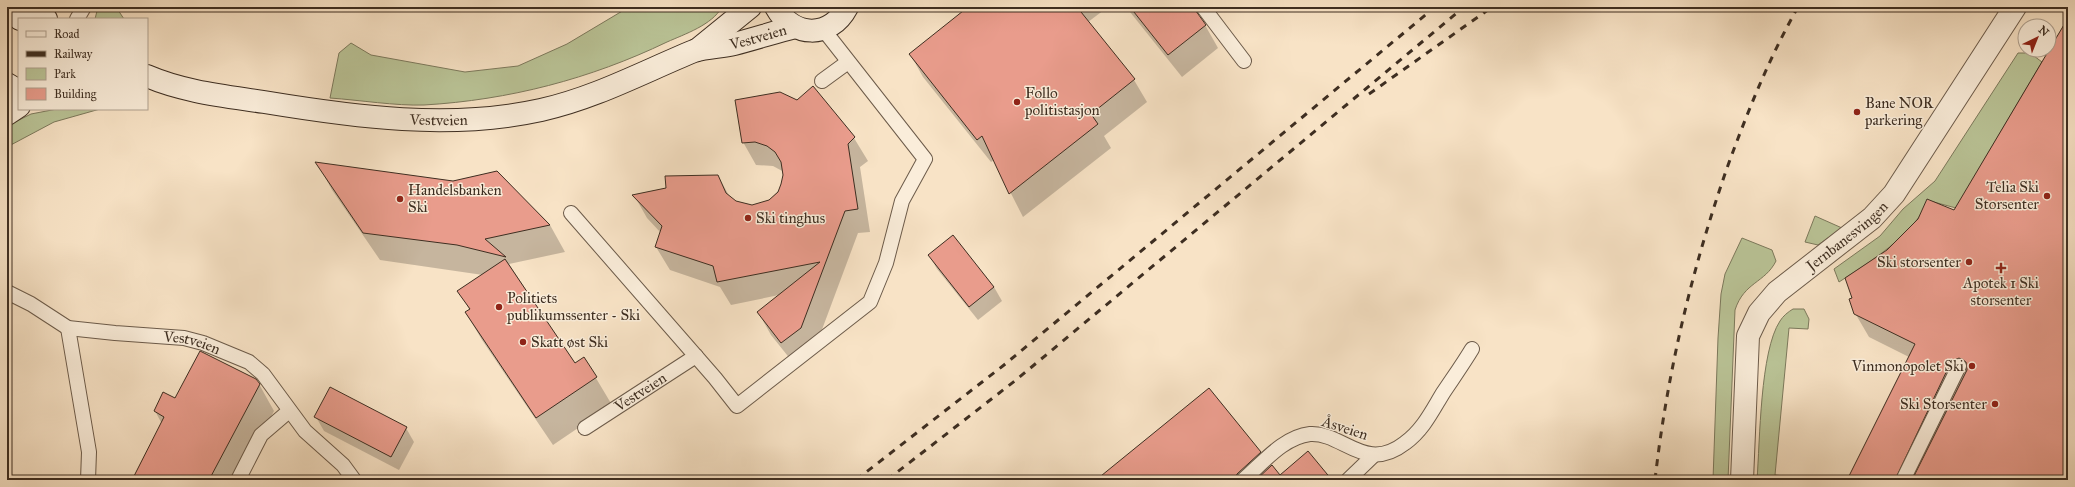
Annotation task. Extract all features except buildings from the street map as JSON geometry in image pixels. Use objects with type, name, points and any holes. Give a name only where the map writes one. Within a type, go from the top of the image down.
[{"type":"street","name":"Vestveien","points":[[148,76],[172,86],[270,103],[363,116],[466,120],[511,116],[542,110],[577,100],[639,76],[696,50],[750,7]]},
{"type":"street","name":"Vestveien","points":[[776,7],[781,15],[795,27],[806,30],[823,29]]},
{"type":"street","points":[[823,29],[838,20],[847,7]]},
{"type":"street","name":"Jernbanesvingen","points":[[1742,480],[1748,336],[1759,313],[1777,292],[1872,218],[1894,194],[2015,7]]},
{"type":"street","points":[[7,27],[18,23]]},
{"type":"street","name":"Vestveien","points":[[696,50],[734,44],[795,27]]},
{"type":"street","points":[[7,84],[18,90]]},
{"type":"street","name":"Vestveien","points":[[148,89],[172,86]]},
{"type":"street","points":[[7,114],[18,107]]},
{"type":"lane","points":[[78,18],[84,7]]},
{"type":"lane","points":[[1203,7],[1244,61]]},
{"type":"lane","points":[[571,213],[696,356],[737,406],[870,302],[886,263],[902,201],[925,159],[823,29]]},
{"type":"lane","points":[[822,81],[848,62]]},
{"type":"lane","name":"Vestveien","points":[[7,292],[31,304],[68,328],[167,336],[203,343],[249,362],[263,374],[304,431],[343,465],[354,480]]},
{"type":"lane","points":[[68,328],[89,452],[88,480]]},
{"type":"lane","name":"Åsveien","points":[[1243,480],[1282,446],[1295,439],[1311,434],[1326,437],[1355,451],[1374,455],[1388,452],[1404,445],[1416,434],[1472,349]]},
{"type":"lane","name":"Vestveien","points":[[585,428],[696,356]]},
{"type":"lane","points":[[1903,480],[1959,366]]},
{"type":"lane","points":[[238,480],[260,436],[289,411]]},
{"type":"lane","points":[[1348,480],[1374,455]]},
{"type":"green space","points":[[98,7],[116,7],[123,18],[95,18]]},
{"type":"green space","points":[[629,7],[722,7],[712,19],[698,28],[638,55],[579,77],[518,93],[424,105],[390,104],[330,98],[339,53],[351,43],[371,55],[465,72],[518,66],[567,44]]},
{"type":"green space","points":[[2017,55],[2017,58],[2037,58],[2042,62],[1956,208],[1930,201],[1911,226],[1890,247],[1866,265],[1839,282],[1834,269],[1880,236],[1903,209],[1935,181]]},
{"type":"green space","points":[[52,110],[96,110],[54,122],[7,147],[7,126],[31,114]]},
{"type":"green space","points":[[1815,216],[1842,228],[1818,245],[1805,242]]},
{"type":"green space","points":[[1742,238],[1772,250],[1776,261],[1766,274],[1749,288],[1739,301],[1735,310],[1728,480],[1713,480],[1721,294],[1725,274]]},
{"type":"green space","points":[[1793,309],[1804,309],[1809,319],[1808,329],[1789,328],[1775,475],[1794,477],[1794,480],[1757,480],[1760,420],[1768,353],[1773,335],[1780,321]]},
{"type":"railway","points":[[856,480],[1004,365],[1435,7]]},
{"type":"railway","points":[[887,480],[1016,380],[1464,7]]},
{"type":"railway","points":[[1369,94],[1492,7]]},
{"type":"railway","points":[[1655,480],[1666,400],[1682,322],[1714,206],[1751,106],[1777,46],[1798,7]]},
{"type":"place","name":"Follo politistasjon","points":[[1017,102]]},
{"type":"place","name":"Bane NOR parkering","points":[[1857,112]]},
{"type":"place","name":"Telia Ski Storsenter","points":[[2047,196]]},
{"type":"place","name":"Handelsbanken Ski","points":[[400,199]]},
{"type":"place","name":"Ski tinghus","points":[[748,218]]},
{"type":"place","name":"Ski storsenter","points":[[1969,262]]},
{"type":"place","name":"Apotek 1 Ski storsenter","points":[[2001,268]]},
{"type":"place","name":"Politiets publikumssenter - Ski","points":[[499,307]]},
{"type":"place","name":"Skatt øst Ski","points":[[523,342]]},
{"type":"place","name":"Vinmonopolet Ski","points":[[1972,366]]},
{"type":"place","name":"Ski Storsenter","points":[[1995,404]]}]
